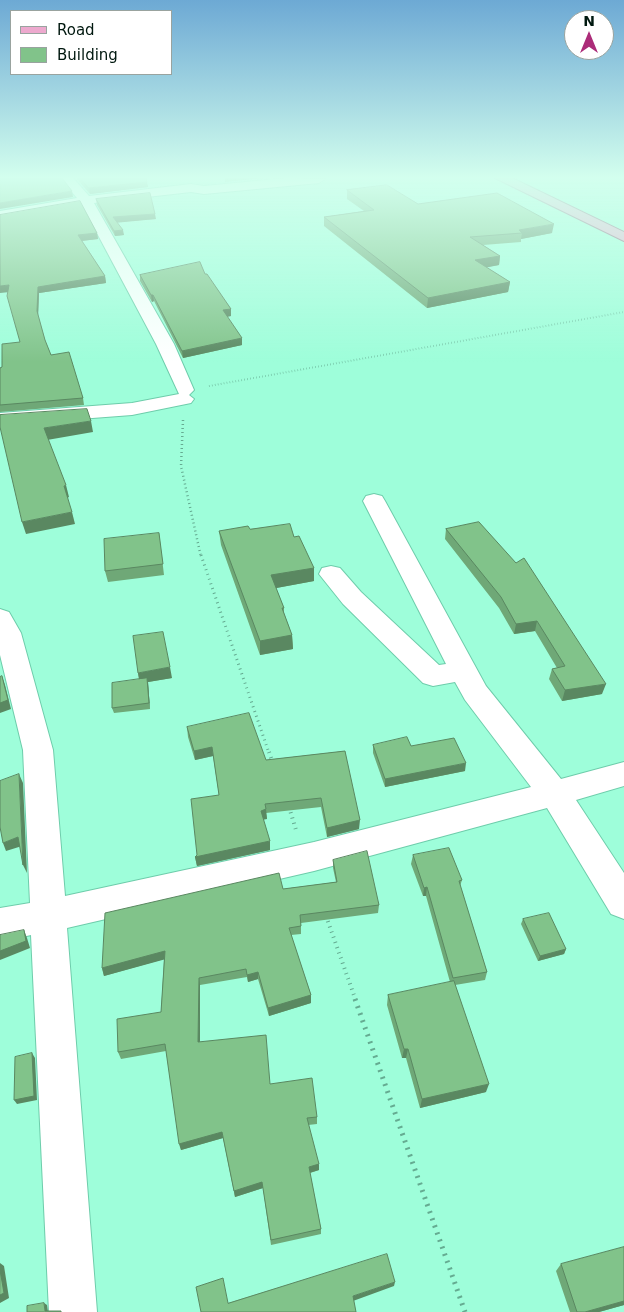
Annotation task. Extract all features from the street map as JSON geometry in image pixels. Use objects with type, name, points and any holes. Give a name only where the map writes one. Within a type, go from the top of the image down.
[{"type":"street","points":[[0,419],[132,409],[185,395],[165,344],[108,239]]},
{"type":"street","points":[[374,501],[475,693],[555,794],[624,903]]},
{"type":"street","points":[[331,574],[352,598],[433,676],[463,672]]},
{"type":"street","points":[[0,618],[8,633],[38,750],[50,916],[73,1312]]},
{"type":"street","points":[[0,925],[50,916],[306,859],[555,794],[624,774]]},
{"type":"path","points":[[274,766],[197,545],[181,466],[185,395],[624,312]]},
{"type":"path","points":[[287,803],[306,859]]},
{"type":"path","points":[[326,914],[465,1312]]},
{"type":"building","points":[[0,239],[81,239],[105,276],[38,287],[37,311],[51,355],[69,352],[83,398],[0,405],[2,344],[20,342],[7,296],[9,285],[0,286]]},
{"type":"building","points":[[353,239],[474,239],[500,256],[475,260],[510,282],[428,298]]},
{"type":"building","points":[[200,262],[205,274],[207,274],[231,309],[223,310],[242,338],[182,351],[153,295],[151,295],[140,275]]},
{"type":"building","points":[[87,409],[91,421],[44,428],[66,485],[64,486],[72,512],[22,522],[0,427],[0,415]]},
{"type":"building","points":[[479,522],[516,563],[524,558],[606,684],[565,690],[552,669],[565,666],[537,621],[516,624],[501,597],[446,529]]},
{"type":"building","points":[[290,524],[294,537],[299,536],[314,568],[271,575],[292,635],[260,641],[219,531],[248,526],[250,529]]},
{"type":"building","points":[[159,533],[163,564],[105,571],[104,539]]},
{"type":"building","points":[[163,632],[170,667],[138,673],[133,636]]},
{"type":"building","points":[[2,676],[8,700],[0,703],[0,677]]},
{"type":"building","points":[[147,678],[149,703],[112,708],[112,683]]},
{"type":"building","points":[[249,713],[266,760],[345,751],[360,820],[327,828],[321,798],[265,804],[266,809],[261,811],[270,841],[195,857],[197,855],[191,799],[219,795],[212,747],[194,751],[187,727]]},
{"type":"building","points":[[407,737],[411,746],[454,738],[466,763],[385,779],[373,745]]},
{"type":"building","points":[[19,774],[23,865],[18,837],[3,843],[0,827],[0,781]]},
{"type":"building","points":[[449,848],[462,880],[459,881],[487,972],[453,978],[427,887],[424,888],[413,855]]},
{"type":"building","points":[[367,851],[379,905],[300,915],[301,926],[289,928],[311,995],[268,1008],[258,972],[247,975],[246,969],[199,978],[198,1042],[266,1035],[270,1084],[312,1078],[317,1117],[307,1118],[319,1164],[309,1167],[321,1229],[271,1240],[262,1182],[234,1191],[222,1132],[179,1144],[165,1044],[118,1052],[117,1019],[161,1012],[165,951],[102,968],[105,913],[279,873],[283,889],[337,882],[333,860]]},
{"type":"building","points":[[549,913],[566,949],[540,956],[523,919]]},
{"type":"building","points":[[24,930],[26,941],[0,951],[0,935]]},
{"type":"building","points":[[454,981],[489,1084],[422,1099],[408,1049],[404,1049],[388,995]]},
{"type":"building","points":[[32,1053],[34,1096],[14,1100],[15,1057]]},
{"type":"building","points":[[624,1247],[624,1301],[585,1312],[577,1312],[561,1264]]},
{"type":"building","points":[[387,1254],[395,1282],[353,1296],[356,1312],[201,1312],[196,1287],[223,1278],[228,1303]]},
{"type":"building","points":[[0,1270],[4,1293],[0,1295]]},
{"type":"building","points":[[44,1303],[45,1311],[61,1312],[27,1312],[27,1306]]}]
